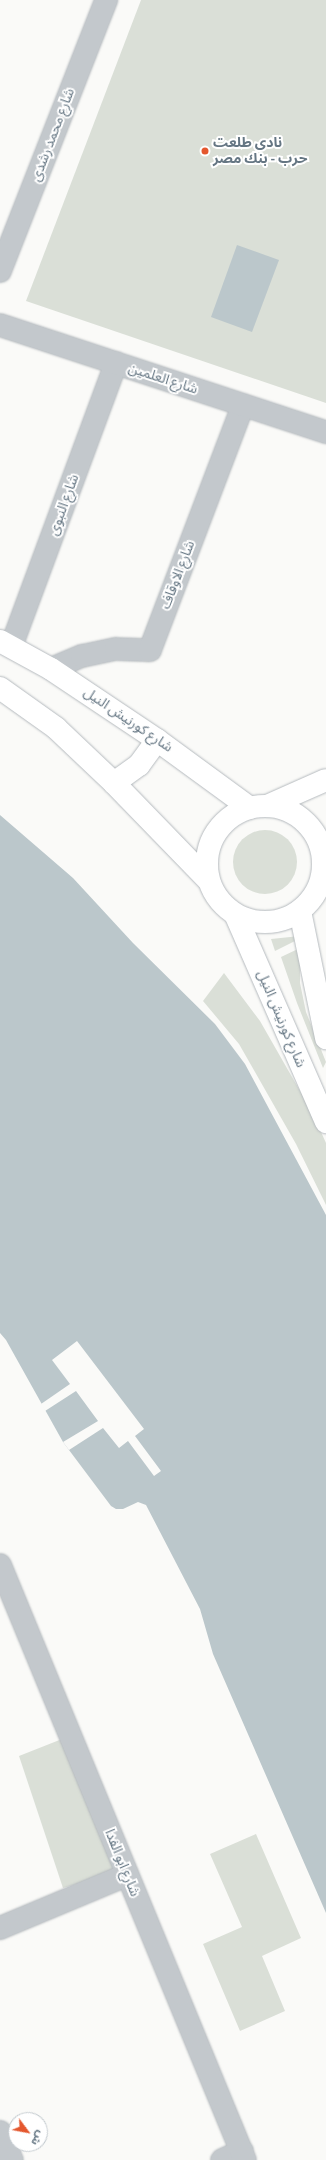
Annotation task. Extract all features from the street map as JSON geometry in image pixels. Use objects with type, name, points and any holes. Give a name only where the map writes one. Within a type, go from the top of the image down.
[{"type":"main road","name":"شارع كورنيش النيل","points":[[6,644],[51,669],[258,807]]},
{"type":"main road","points":[[0,688],[56,728],[114,783],[208,880],[219,900],[236,916],[252,921],[269,923],[285,919],[300,911],[314,895],[322,875],[324,852],[315,835],[303,820],[286,810],[258,807]]},
{"type":"main road","points":[[114,783],[139,765],[157,740]]},
{"type":"main road","points":[[208,880],[206,862],[213,838],[219,828],[233,815],[258,807],[326,780]]},
{"type":"main road","points":[[300,911],[326,1035]]},
{"type":"main road","name":"شارع كورنيش النيل","points":[[236,916],[326,1122]]},
{"type":"street","name":"شارع محمد رشدى","points":[[0,271],[106,0]]},
{"type":"street","name":"شارع العلمين","points":[[0,325],[326,432]]},
{"type":"street","name":"شارع النبوى","points":[[6,644],[116,363]]},
{"type":"street","name":"شارع الاوقاف","points":[[51,669],[82,656],[116,649],[150,650],[243,405]]},
{"type":"street","name":"شارع ابو الفدا","points":[[0,1565],[243,2155]]},
{"type":"street","points":[[0,1928],[127,1875]]},
{"type":"street","points":[[0,2132],[12,2160]]},
{"type":"street","points":[[222,2160],[243,2155]]},
{"type":"shaded area","name":"نادى طلعت حرب - بنك مصر","points":[[141,0],[326,0],[326,403],[26,301]]},
{"type":"shaded area","points":[[237,245],[279,260],[252,332],[211,317]]},
{"type":"shaded area","points":[[0,815],[73,878],[133,943],[215,1024],[245,1064],[326,1215],[326,1913],[213,1654],[200,1609],[146,1505],[138,1502],[123,1509],[116,1509],[111,1506],[63,1442],[6,1340],[0,1333]]},
{"type":"shaded area","points":[[259,830],[271,830],[288,839],[295,850],[297,862],[295,874],[288,885],[271,894],[259,894],[247,889],[238,880],[233,868],[233,856],[238,844],[247,835]]},
{"type":"shaded area","points":[[300,936],[301,938],[275,951],[271,939]]},
{"type":"shaded area","points":[[300,948],[300,983],[306,1012],[326,1062],[323,1068],[297,1003],[281,957]]},
{"type":"shaded area","points":[[224,973],[260,1021],[312,1112],[326,1143],[326,1205],[296,1144],[239,1044],[203,1001]]},
{"type":"shaded area","points":[[62,1739],[120,1872],[63,1888],[19,1756]]},
{"type":"shaded area","points":[[256,1834],[301,1938],[262,1956],[285,2011],[240,2031],[203,1944],[242,1927],[210,1854]]},
{"type":"pier","points":[[77,1341],[144,1429],[135,1436],[161,1471],[154,1476],[128,1441],[119,1448],[103,1428],[69,1450],[63,1442],[98,1421],[76,1391],[45,1411],[41,1404],[70,1384],[52,1360]]},
{"type":"place","name":"نادى طلعت حرب - بنك مصر","points":[[205,151]]}]
